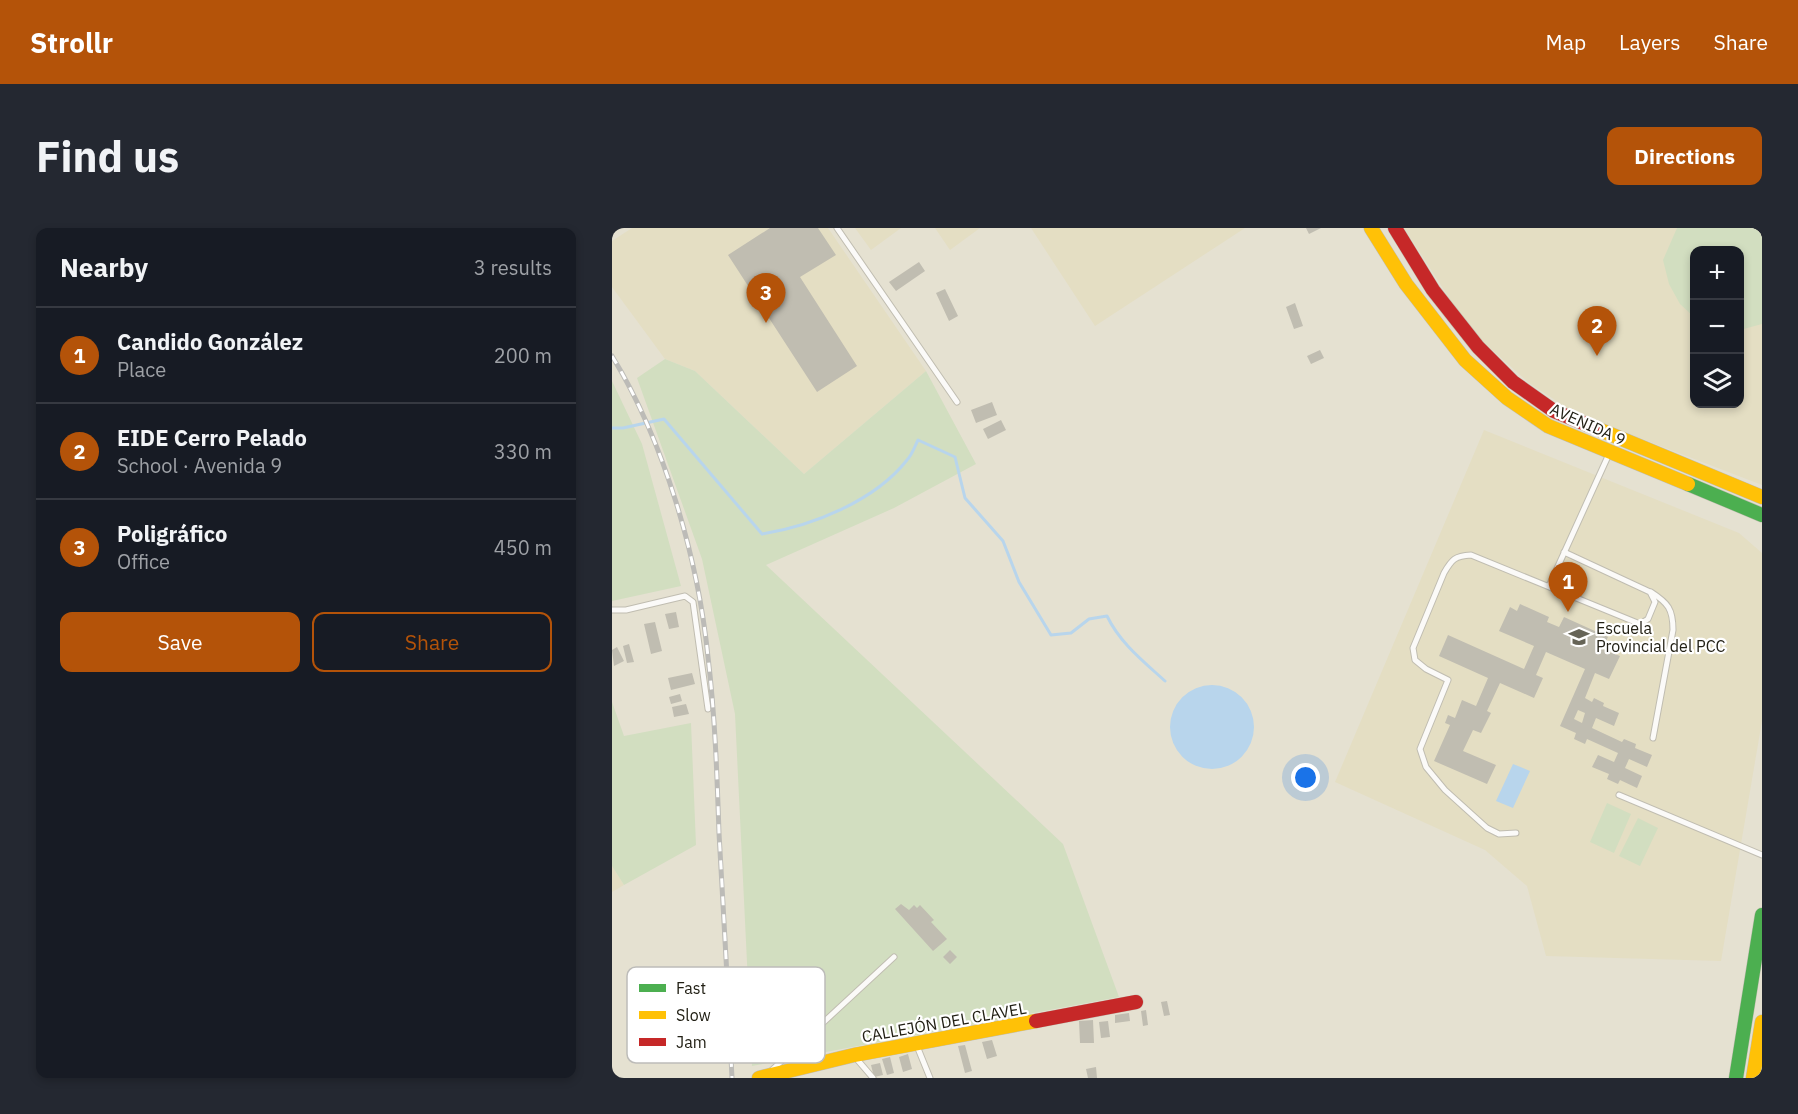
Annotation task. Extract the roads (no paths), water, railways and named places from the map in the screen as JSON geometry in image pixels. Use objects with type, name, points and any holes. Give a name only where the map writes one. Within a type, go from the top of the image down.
[{"type":"main road","name":"AVENIDA 9","points":[[1371,228],[1406,284],[1465,360],[1507,398],[1548,426],[1762,515]]},
{"type":"main road","name":"AVENIDA 9","points":[[1395,228],[1433,290],[1478,347],[1514,382],[1554,411],[1762,497]]},
{"type":"main road","points":[[1609,452],[1615,436]]},
{"type":"main road","points":[[1736,1078],[1762,915]]},
{"type":"main road","name":"CALLEJÓN DEL CLAVEL","points":[[825,1062],[1136,1002]]},
{"type":"main road","points":[[1753,1078],[1762,1022]]},
{"type":"main road","name":"CALLEJÓN DEL CLAVEL","points":[[763,1076],[819,1063]]},
{"type":"lane","points":[[837,228],[957,402]]},
{"type":"lane","points":[[1549,586],[1609,452]]},
{"type":"lane","points":[[1564,552],[1650,592],[1666,602],[1673,616],[1653,738]]},
{"type":"lane","points":[[1516,833],[1499,834],[1487,828],[1445,790],[1426,767],[1420,749],[1448,680],[1414,660],[1413,648],[1444,573],[1457,556],[1471,555],[1640,624],[1648,620],[1653,611],[1655,602],[1650,592]]},
{"type":"lane","points":[[612,610],[626,610],[685,596],[693,602],[708,709]]},
{"type":"lane","points":[[1619,795],[1762,855]]},
{"type":"lane","points":[[825,1020],[894,957]]},
{"type":"lane","points":[[917,1044],[930,1078]]},
{"type":"lane","points":[[854,1055],[873,1078]]},
{"type":"lane","points":[[763,1076],[777,1063]]},
{"type":"water","points":[[1204,685],[1220,685],[1236,692],[1247,703],[1254,719],[1251,743],[1242,757],[1220,769],[1204,769],[1188,762],[1177,751],[1170,735],[1170,719],[1177,703],[1188,692]]},
{"type":"water","points":[[1513,764],[1530,771],[1513,808],[1496,801]]},
{"type":"waterway","points":[[612,428],[623,428],[664,419],[762,534],[821,518],[860,499],[894,475],[909,458],[918,440],[955,457],[965,498],[1003,541],[1019,582],[1051,635],[1071,633],[1089,619],[1107,616],[1125,643],[1165,681]]},
{"type":"railway","points":[[612,356],[631,389],[663,462],[676,501],[696,580],[703,619],[714,723],[726,967]]},
{"type":"railway","points":[[731,1063],[732,1078]]},
{"type":"place","name":"Poligráfico","points":[[766,323]]},
{"type":"place","name":"EIDE Cerro Pelado","points":[[1597,356]]},
{"type":"place","name":"Candido González","points":[[1568,612]]},
{"type":"place","name":"Escuela Provincial del PCC","points":[[1579,637]]}]
